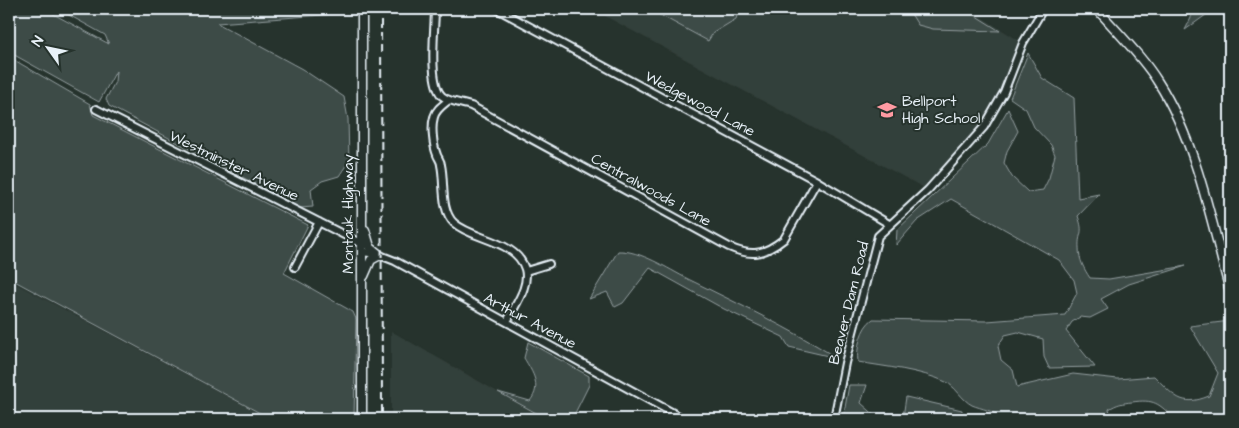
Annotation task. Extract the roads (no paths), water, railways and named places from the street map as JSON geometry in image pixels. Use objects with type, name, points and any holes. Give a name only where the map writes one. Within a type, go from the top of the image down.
[{"type":"main road","name":"Montauk Highway","points":[[362,9],[362,419]]},
{"type":"main road","points":[[1097,9],[1158,81],[1179,122],[1196,171],[1230,291]]},
{"type":"main road","points":[[362,219],[369,245],[380,256],[370,262],[362,281]]},
{"type":"street","points":[[435,9],[434,82],[441,95],[448,100],[436,112],[434,119],[434,143],[441,164],[447,210],[452,222],[461,228],[488,238],[523,262],[527,278],[524,290],[507,322]]},
{"type":"street","name":"Wedgewood Lane","points":[[497,9],[817,181],[889,224]]},
{"type":"street","name":"Beaver Dam Road","points":[[834,419],[845,363],[878,236],[889,224],[915,203],[984,127],[1004,92],[1023,44],[1043,9]]},
{"type":"street","name":"Centralwoods Lane","points":[[448,100],[471,106],[744,253],[755,254],[766,251],[784,240],[817,181]]},
{"type":"street","name":"Westminster Avenue","points":[[96,109],[319,222],[362,248]]},
{"type":"street","points":[[295,267],[319,222]]},
{"type":"street","name":"Arthur Avenue","points":[[362,248],[507,322],[684,419]]},
{"type":"street","points":[[526,271],[549,264]]},
{"type":"railway","points":[[381,9],[382,419]]},
{"type":"place","name":"Bellport High School","points":[[887,110]]}]
